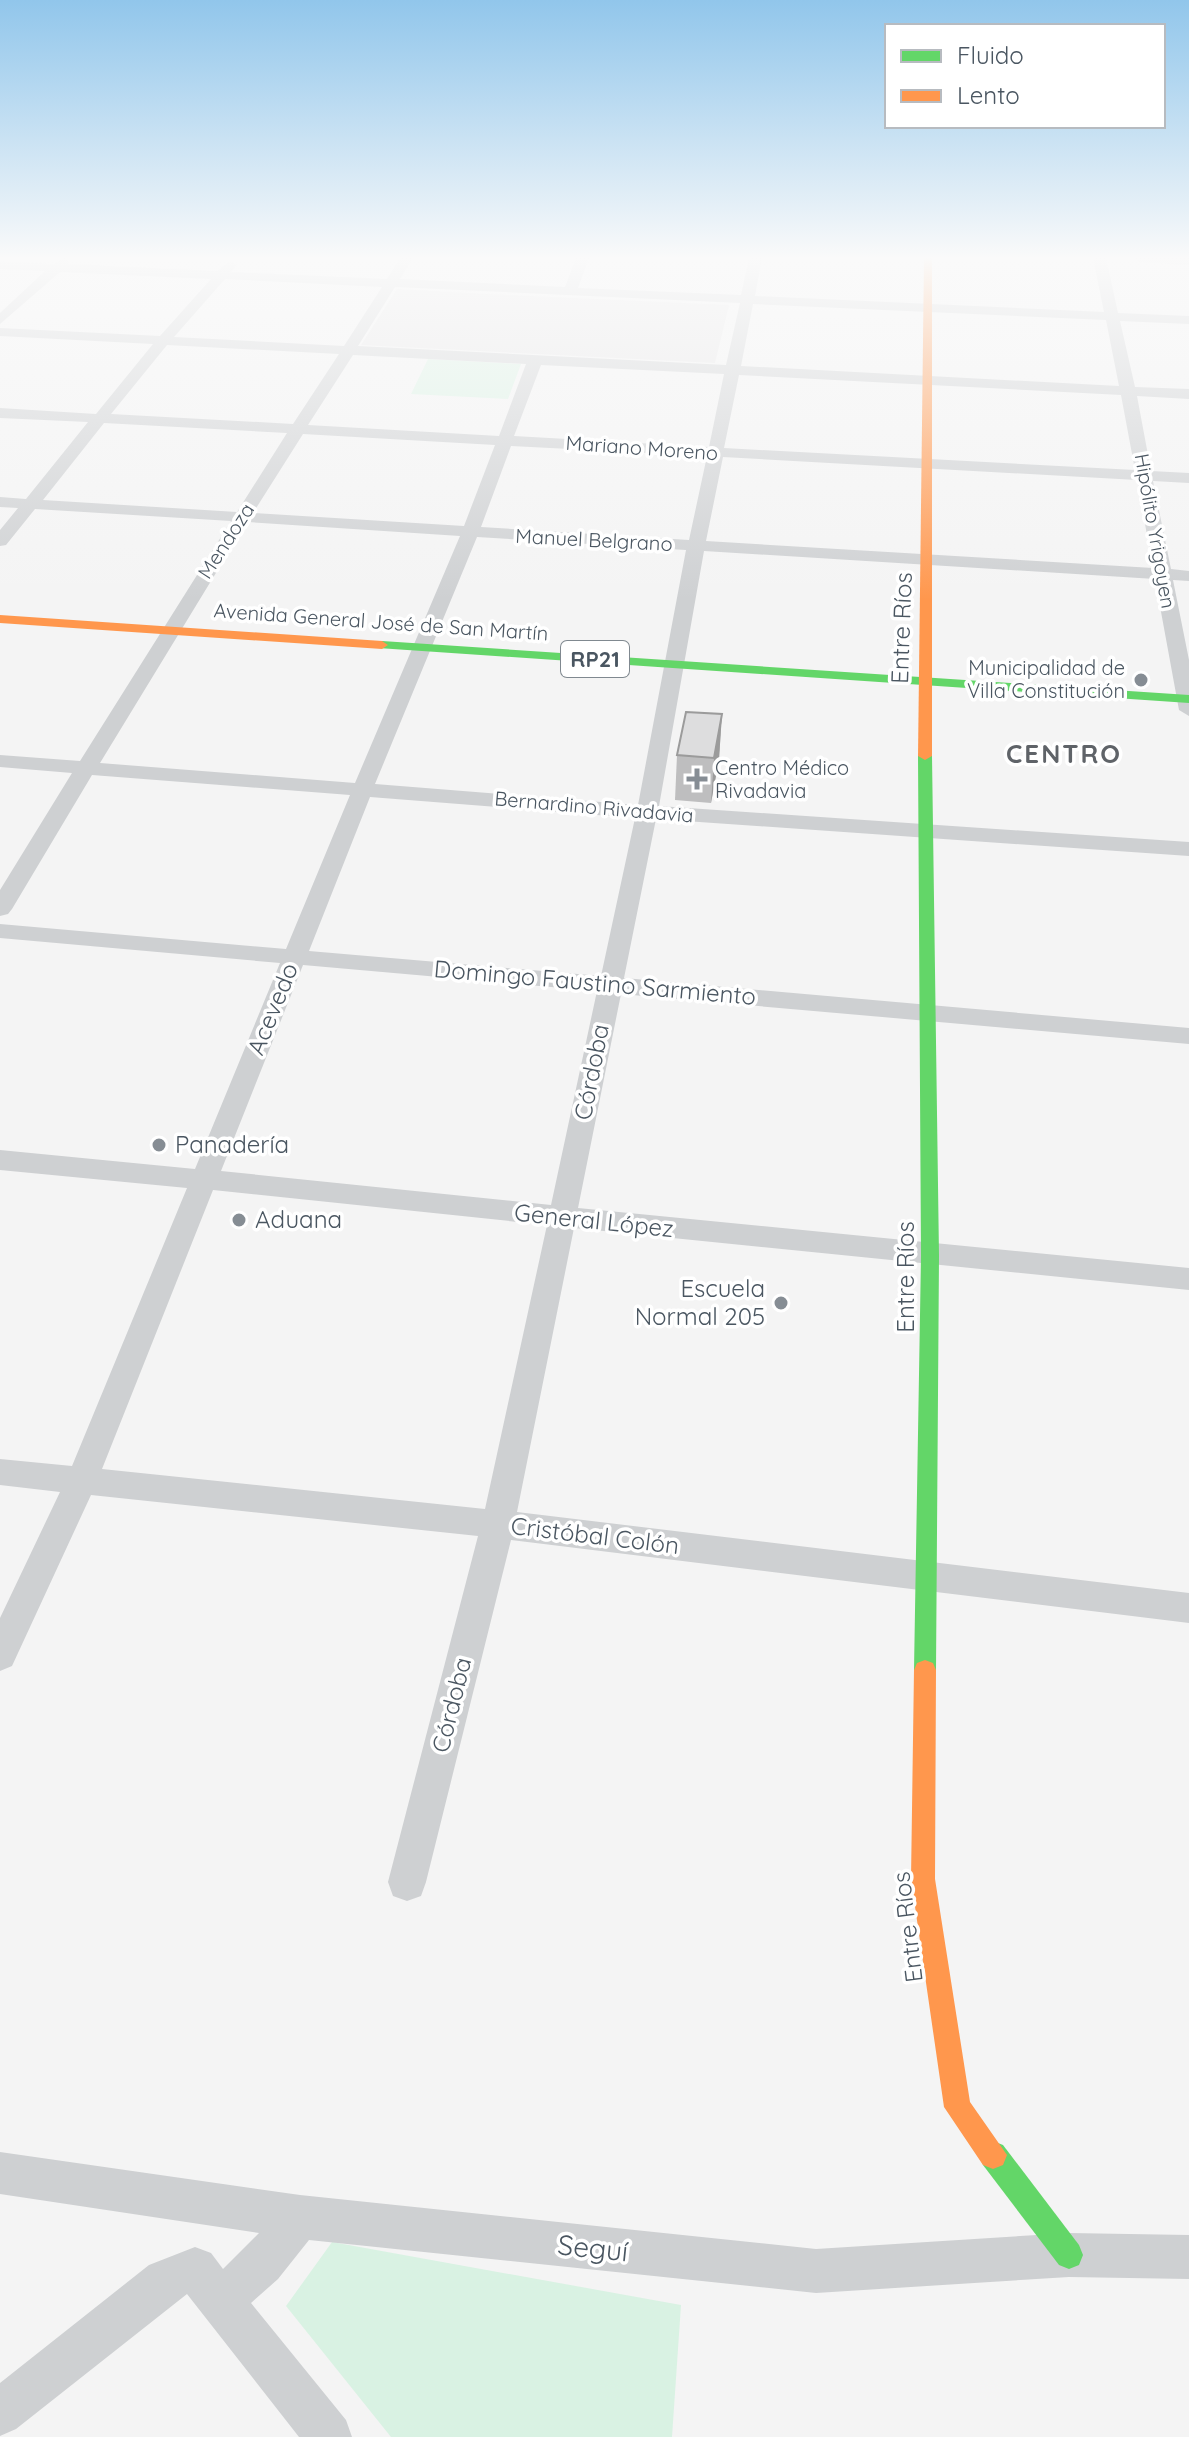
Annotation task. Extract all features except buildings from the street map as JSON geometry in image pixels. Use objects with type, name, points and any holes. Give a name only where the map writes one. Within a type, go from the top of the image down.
[{"type":"street","points":[[0,541],[138,372]]},
{"type":"street","name":"Mendoza","points":[[0,909],[170,630],[334,372]]},
{"type":"street","name":"Acevedo","points":[[0,1655],[81,1482],[421,646],[470,533],[530,372]]},
{"type":"street","name":"Córdoba","points":[[407,1882],[498,1524],[647,812],[696,546],[733,372]]},
{"type":"street","points":[[767,372],[1189,394]]},
{"type":"street","name":"Entre Ríos","points":[[928,372],[928,560],[924,681],[930,1012],[930,1256],[923,1879],[957,2107],[1069,2255]]},
{"type":"street","name":"Hipólito Yrigoyen","points":[[1123,372],[1188,703]]},
{"type":"street","name":"Mariano Moreno","points":[[0,413],[1189,478]]},
{"type":"street","name":"Manuel Belgrano","points":[[0,502],[1189,576]]},
{"type":"street","name":"Avenida General José de San Martín","points":[[0,619],[924,681],[1188,703]]},
{"type":"street","name":"Bernardino Rivadavia","points":[[0,761],[364,787],[647,812],[1189,849]]},
{"type":"street","name":"Domingo Faustino Sarmiento","points":[[0,931],[1189,1036]]},
{"type":"street","name":"General López","points":[[0,1160],[203,1178],[930,1256],[1189,1279]]},
{"type":"street","name":"Cristóbal Colón","points":[[0,1472],[498,1524],[1189,1608]]},
{"type":"street","name":"Seguí","points":[[0,2173],[300,2217],[816,2271],[1069,2255],[1189,2257]]},
{"type":"street","points":[[221,2301],[262,2263],[300,2217]]},
{"type":"street","points":[[0,2413],[165,2281],[195,2269],[329,2437]]},
{"type":"green space","points":[[422,372],[518,372],[508,399],[411,394]]},
{"type":"green space","points":[[332,2242],[681,2305],[672,2437],[391,2437],[286,2306]]},
{"type":"traffic: fast","points":[[382,645],[1189,699]]},
{"type":"traffic: fast","points":[[925,756],[930,1256],[925,1670]]},
{"type":"traffic: fast","points":[[993,2155],[1069,2255]]},
{"type":"traffic: slow","points":[[925,756],[927,372]]},
{"type":"traffic: slow","points":[[0,619],[382,645]]},
{"type":"traffic: slow","points":[[925,1670],[923,1879],[957,2107],[993,2155]]},
{"type":"place","name":"Municipalidad de Villa Constitución","points":[[1141,680]]},
{"type":"place","name":"Centro Médico Rivadavia","points":[[697,779]]},
{"type":"place","name":"Panadería","points":[[159,1145]]},
{"type":"place","name":"Aduana","points":[[239,1220]]},
{"type":"place","name":"Escuela Normal 205","points":[[781,1303]]},
{"type":"district","name":"CENTRO","points":[[1064,754]]}]
